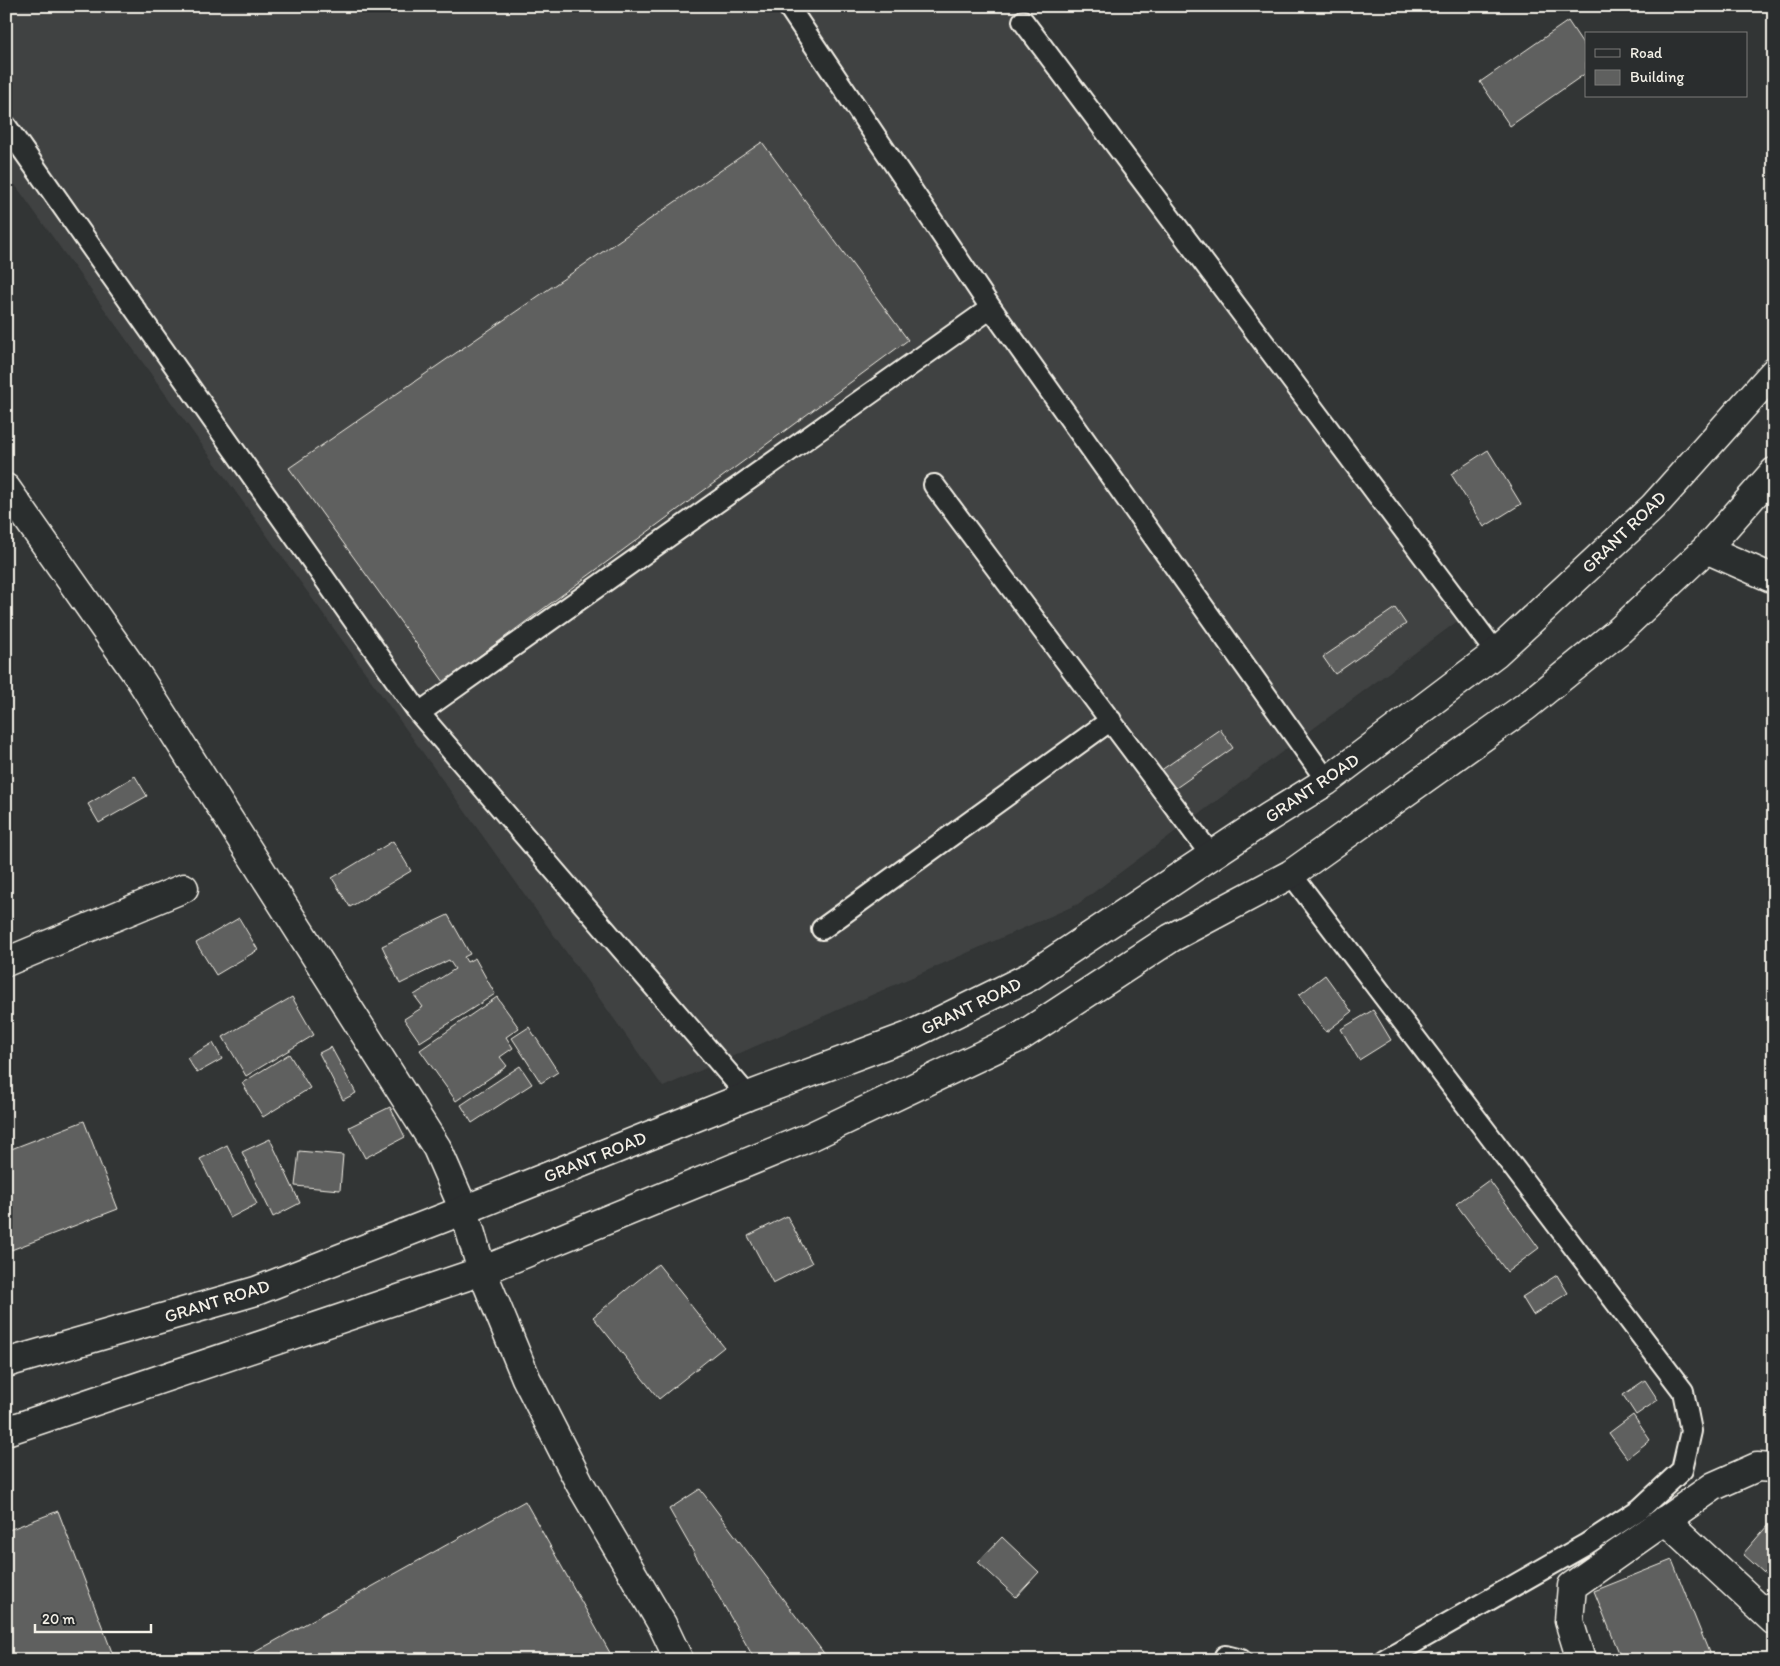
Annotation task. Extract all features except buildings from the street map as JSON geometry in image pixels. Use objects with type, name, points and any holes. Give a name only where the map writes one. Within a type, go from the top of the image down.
[{"type":"main road","name":"GRANT ROAD","points":[[6,1363],[256,1291],[748,1096],[909,1036],[1029,977],[1327,780],[1496,653],[1653,507],[1774,372]]},
{"type":"main road","points":[[6,1431],[482,1272],[812,1136],[1020,1037],[1171,938],[1291,874],[1524,707],[1620,630],[1706,549],[1774,472]]},
{"type":"main road","points":[[6,488],[148,693],[437,1148],[464,1210],[482,1272],[526,1378],[580,1484],[662,1624],[679,1660]]},
{"type":"main road","points":[[1706,549],[1774,580]]},
{"type":"main road","points":[[6,962],[184,888]]},
{"type":"main road","points":[[1581,1660],[1569,1620],[1572,1586],[1714,1486],[1757,1467],[1774,1468]]},
{"type":"main road","points":[[1665,1520],[1774,1621]]},
{"type":"lane","points":[[788,6],[992,308],[1327,780]]},
{"type":"lane","points":[[1023,21],[1496,653]]},
{"type":"lane","points":[[6,126],[419,713],[748,1096]]},
{"type":"lane","points":[[419,713],[992,308]]},
{"type":"lane","points":[[934,484],[1212,855]]},
{"type":"lane","points":[[822,929],[1111,720]]},
{"type":"lane","points":[[1291,874],[1682,1391],[1691,1431],[1682,1470],[1640,1509],[1585,1545],[1384,1660]]},
{"type":"shaded area","points":[[6,6],[1013,6],[1467,614],[1078,904],[663,1087],[6,172]]}]
